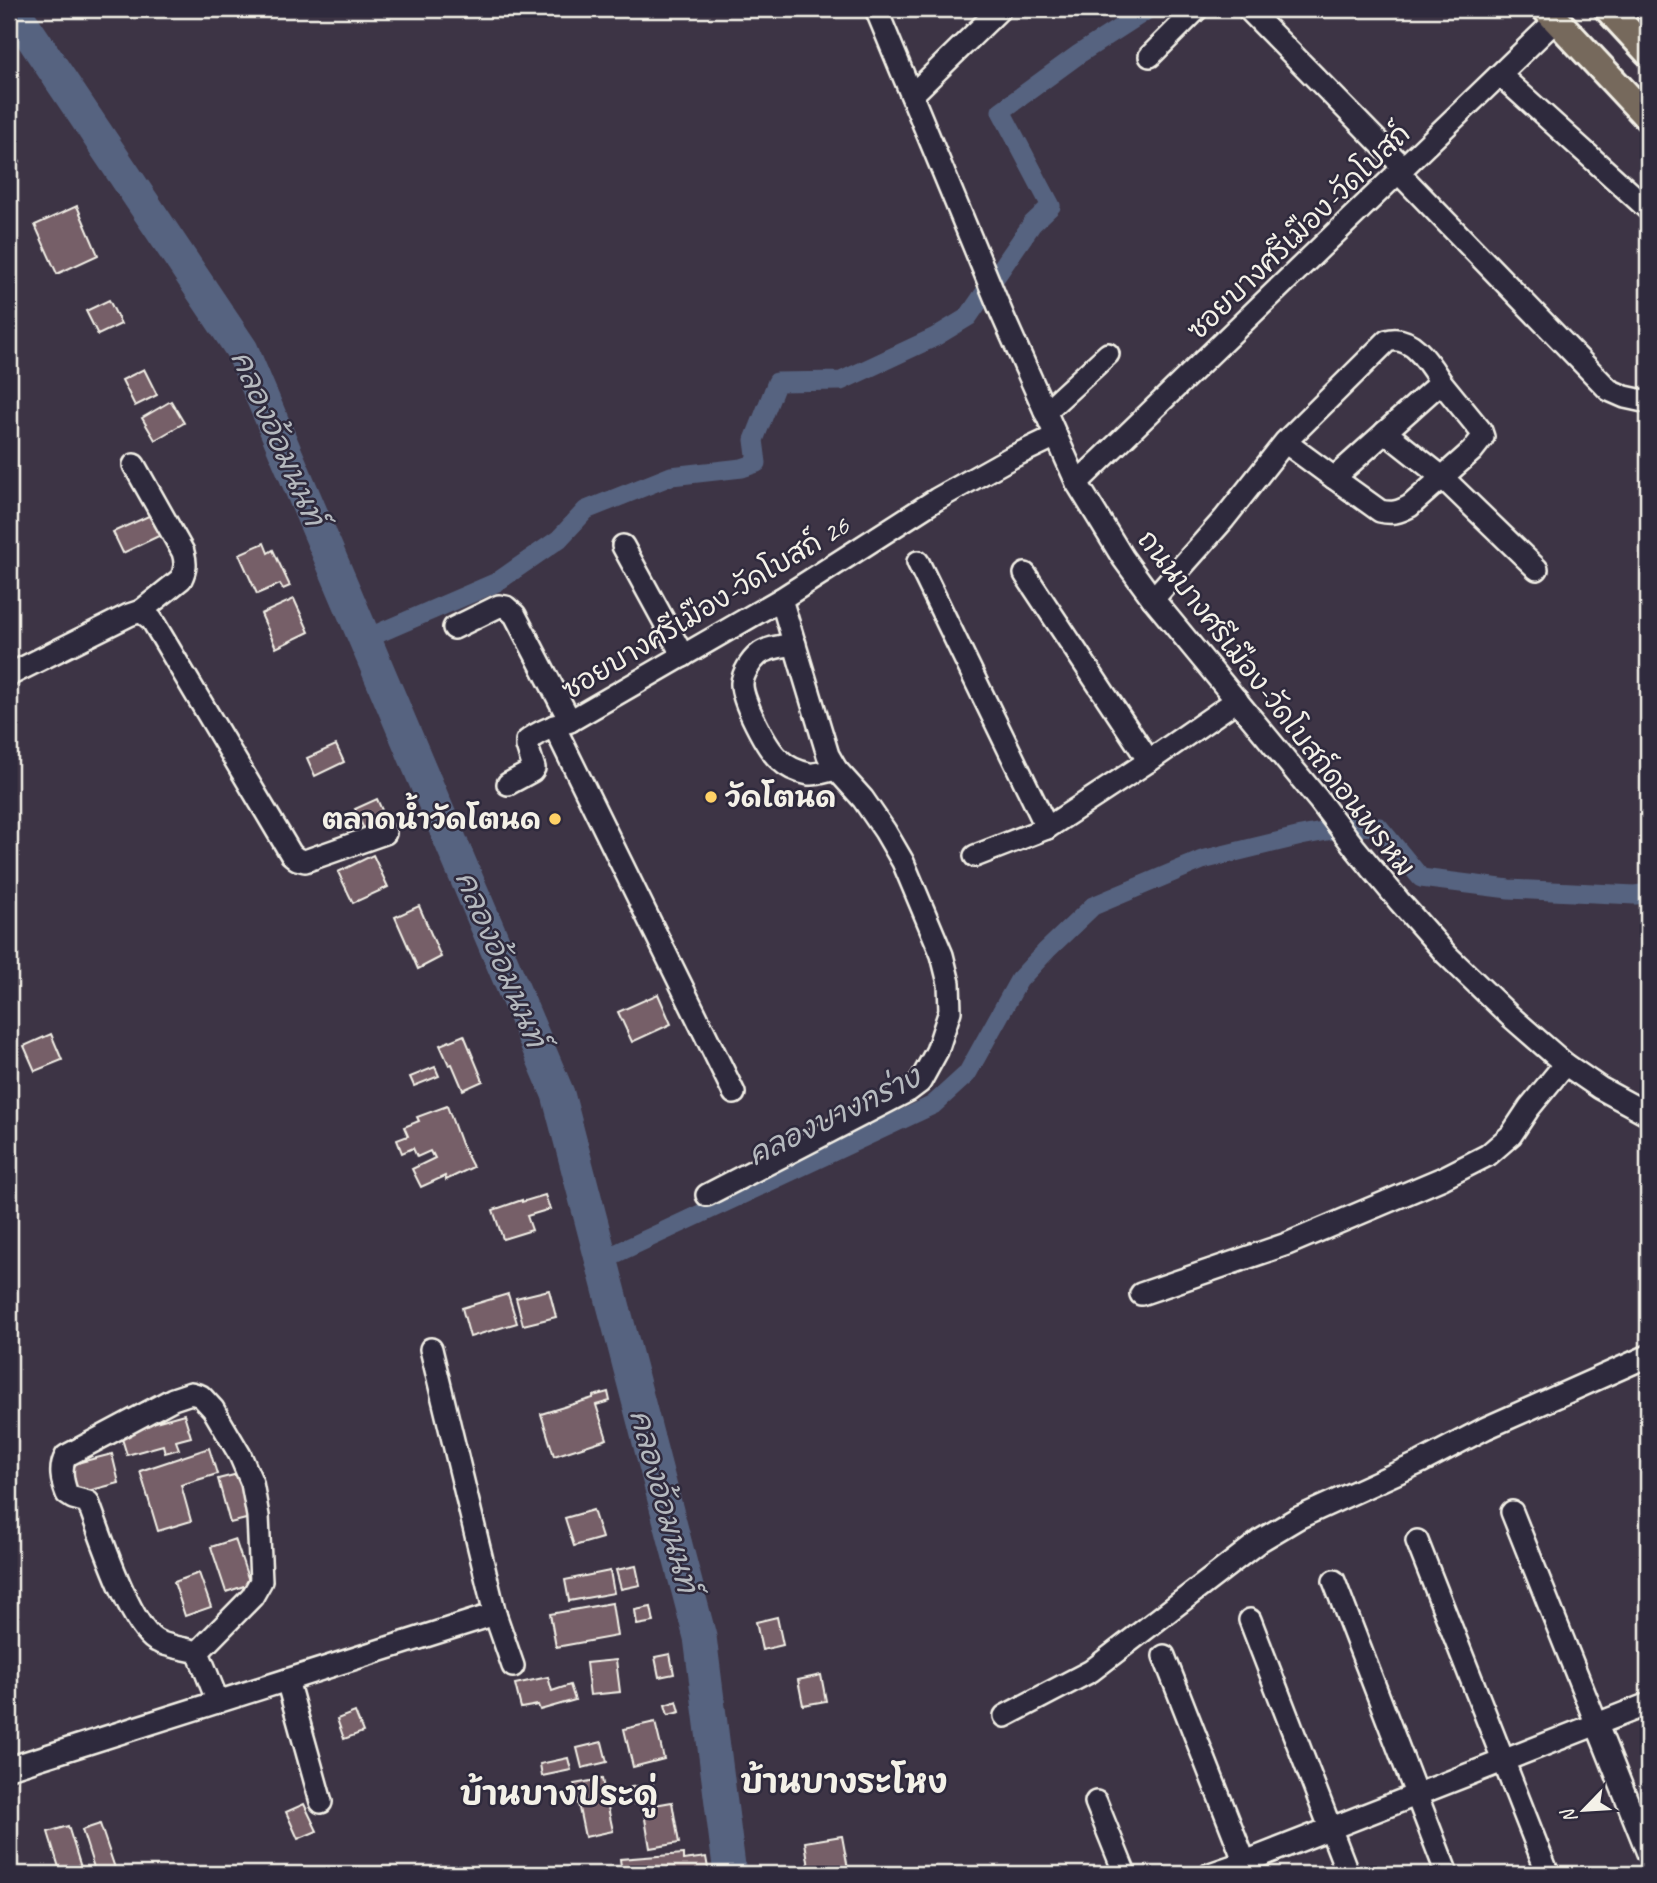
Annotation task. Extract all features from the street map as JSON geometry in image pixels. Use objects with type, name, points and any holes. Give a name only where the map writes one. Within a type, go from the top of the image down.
[{"type":"main road","points":[[1608,9],[1648,52]]},
{"type":"main road","points":[[1552,14],[1648,118]]},
{"type":"street","name":"ถนนบางศรีเมือง-วัดโบสถ์ดอนพรหม","points":[[876,9],[1002,314],[1077,483],[1124,558],[1153,599],[1356,849],[1447,955],[1565,1064],[1600,1088],[1648,1114]]},
{"type":"street","points":[[912,95],[1000,9]]},
{"type":"street","points":[[1150,56],[1197,9]]},
{"type":"street","points":[[1248,9],[1609,390],[1648,402]]},
{"type":"street","name":"ซอยบางศรีเมือง-วัดโบสถ์","points":[[1077,483],[1500,75],[1552,14]]},
{"type":"street","points":[[1500,75],[1648,209]]},
{"type":"street","points":[[1153,599],[1224,519],[1285,442],[1387,341],[1405,343],[1420,352],[1478,426],[1483,438],[1410,506],[1400,512],[1388,513],[1380,511],[1285,442]]},
{"type":"street","points":[[1045,412],[1108,354]]},
{"type":"street","points":[[1334,478],[1441,382]]},
{"type":"street","points":[[1385,432],[1442,477],[1537,569]]},
{"type":"street","name":"ซอยบางศรีเมือง-วัดโบสถ์ 26","points":[[734,1093],[562,724],[781,599],[937,499],[1056,436]]},
{"type":"street","points":[[9,675],[141,611],[181,579],[186,561],[183,552],[134,465]]},
{"type":"street","points":[[623,546],[682,656]]},
{"type":"street","points":[[918,562],[1047,828]]},
{"type":"street","points":[[1025,574],[1149,761]]},
{"type":"street","points":[[707,1195],[908,1091],[920,1082],[937,1051],[950,1011],[949,983],[942,955],[903,862],[886,831],[863,799],[836,769],[828,755],[781,599]]},
{"type":"street","points":[[454,628],[499,606],[506,607],[515,615],[562,724],[527,741],[534,768],[508,784]]},
{"type":"street","points":[[141,611],[152,621],[297,859],[305,861],[385,832]]},
{"type":"street","points":[[795,644],[759,654],[746,670],[742,684],[745,700],[760,732],[778,760],[812,775],[836,769]]},
{"type":"street","points":[[975,856],[1047,828],[1237,700]]},
{"type":"street","points":[[1141,1294],[1287,1244],[1443,1178],[1488,1155],[1511,1135],[1565,1064]]},
{"type":"street","points":[[431,1349],[495,1614],[513,1666]]},
{"type":"street","points":[[1005,1716],[1091,1671],[1261,1540],[1298,1518],[1421,1462],[1486,1428],[1648,1356]]},
{"type":"street","points":[[191,1393],[201,1395],[213,1409],[240,1455],[252,1483],[258,1516],[261,1581],[252,1597],[198,1652],[156,1640],[146,1631],[127,1602],[88,1502],[67,1494],[61,1472],[61,1464],[66,1456],[173,1399],[191,1393]]},
{"type":"street","points":[[1512,1513],[1648,1853]]},
{"type":"street","points":[[1417,1541],[1548,1874]]},
{"type":"street","points":[[1334,1581],[1447,1874]]},
{"type":"street","points":[[9,1768],[495,1614]]},
{"type":"street","points":[[1250,1620],[1348,1874]]},
{"type":"street","points":[[198,1652],[218,1702]]},
{"type":"street","points":[[1164,1656],[1247,1868]]},
{"type":"street","points":[[287,1680],[321,1801]]},
{"type":"street","points":[[1210,1874],[1247,1868],[1331,1829],[1648,1704]]},
{"type":"street","points":[[1096,1802],[1125,1874]]},
{"type":"building","points":[[9,147],[20,162],[9,171]]},
{"type":"building","points":[[77,206],[98,255],[57,274],[35,225]]},
{"type":"building","points":[[109,300],[121,324],[98,335],[86,311]]},
{"type":"building","points":[[144,369],[157,395],[135,406],[122,380]]},
{"type":"building","points":[[171,401],[184,423],[155,440],[142,418]]},
{"type":"building","points":[[153,514],[163,534],[123,553],[113,532]]},
{"type":"building","points":[[264,543],[268,553],[273,550],[290,586],[283,589],[280,584],[257,594],[239,554]]},
{"type":"building","points":[[294,599],[309,632],[276,648],[261,614]]},
{"type":"building","points":[[336,745],[344,762],[315,776],[307,758]]},
{"type":"building","points":[[377,799],[389,826],[367,836],[355,809]]},
{"type":"building","points":[[373,855],[388,887],[353,903],[338,872]]},
{"type":"building","points":[[419,906],[441,957],[418,969],[395,917]]},
{"type":"building","points":[[658,994],[671,1024],[632,1042],[618,1012]]},
{"type":"building","points":[[51,1034],[62,1060],[35,1071],[24,1046]]},
{"type":"building","points":[[464,1035],[483,1081],[463,1090],[440,1045]]},
{"type":"building","points":[[435,1067],[439,1076],[414,1086],[410,1077]]},
{"type":"building","points":[[447,1106],[473,1167],[446,1180],[445,1176],[421,1187],[412,1169],[435,1158],[433,1154],[430,1151],[417,1157],[413,1148],[402,1153],[397,1140],[408,1136],[404,1127],[419,1121],[417,1117]]},
{"type":"building","points":[[545,1195],[550,1209],[527,1216],[532,1230],[503,1239],[493,1210]]},
{"type":"building","points":[[549,1290],[556,1317],[523,1325],[516,1298]]},
{"type":"building","points":[[508,1294],[517,1323],[470,1337],[462,1308]]},
{"type":"building","points":[[608,1392],[610,1401],[596,1405],[607,1439],[554,1456],[541,1414]]},
{"type":"building","points":[[184,1414],[191,1437],[176,1441],[179,1449],[165,1453],[163,1445],[127,1455],[120,1432]]},
{"type":"building","points":[[209,1448],[217,1474],[181,1485],[191,1521],[158,1531],[140,1471]]},
{"type":"building","points":[[112,1454],[119,1483],[76,1494],[69,1465]]},
{"type":"building","points":[[242,1473],[254,1517],[230,1523],[218,1479]]},
{"type":"building","points":[[593,1510],[602,1538],[574,1546],[565,1518]]},
{"type":"building","points":[[235,1539],[250,1584],[226,1592],[211,1547]]},
{"type":"building","points":[[636,1566],[640,1585],[621,1589],[616,1570]]},
{"type":"building","points":[[610,1571],[614,1593],[569,1601],[565,1580]]},
{"type":"building","points":[[199,1573],[211,1607],[185,1616],[174,1582]]},
{"type":"building","points":[[612,1603],[617,1636],[556,1647],[550,1614]]},
{"type":"building","points":[[651,1607],[654,1622],[637,1625],[635,1610]]},
{"type":"building","points":[[777,1617],[783,1645],[762,1650],[756,1622]]},
{"type":"building","points":[[670,1654],[674,1674],[659,1677],[655,1657]]},
{"type":"building","points":[[616,1660],[620,1692],[590,1695],[586,1663]]},
{"type":"building","points":[[821,1675],[826,1701],[803,1705],[798,1680]]},
{"type":"building","points":[[548,1677],[552,1691],[570,1685],[575,1700],[540,1710],[538,1705],[521,1708],[515,1684]]},
{"type":"building","points":[[677,1701],[680,1712],[668,1715],[665,1705]]},
{"type":"building","points":[[355,1712],[363,1732],[344,1739],[337,1719]]},
{"type":"building","points":[[655,1722],[664,1759],[633,1767],[624,1729]]},
{"type":"building","points":[[602,1742],[607,1762],[582,1768],[577,1748]]},
{"type":"building","points":[[568,1758],[571,1770],[542,1776],[540,1764]]},
{"type":"building","points":[[602,1779],[613,1831],[585,1837],[574,1784]]},
{"type":"building","points":[[653,1784],[655,1801],[634,1804],[631,1787]]},
{"type":"building","points":[[672,1802],[679,1843],[650,1848],[643,1807]]},
{"type":"building","points":[[304,1804],[317,1831],[298,1839],[286,1812]]},
{"type":"building","points":[[100,1824],[117,1874],[96,1874],[82,1830]]},
{"type":"building","points":[[68,1826],[83,1874],[61,1874],[48,1832]]},
{"type":"building","points":[[842,1836],[849,1874],[810,1874],[805,1842]]},
{"type":"building","points":[[683,1854],[683,1860],[706,1857],[709,1874],[622,1874],[620,1859]]},
{"type":"waterway","name":"คลองอ้อมนนท์","points":[[13,9],[242,350],[558,1094],[700,1637],[730,1874]]},
{"type":"waterway","points":[[365,639],[497,582],[559,539],[586,510],[671,476],[742,468],[757,463],[754,440],[777,382],[841,381],[935,337],[968,317],[1032,224],[1051,206],[1001,111],[1079,54],[1149,9]]},
{"type":"waterway","name":"คลองบางกร่าง","points":[[602,1260],[933,1105],[967,1074],[1019,980],[1093,906],[1202,860],[1353,826],[1379,827],[1421,878],[1509,889],[1635,895],[1648,893]]},
{"type":"place","name":"วัดโตนด","points":[[711,797]]},
{"type":"place","name":"ตลาดน้ำวัดโตนด","points":[[555,819]]},
{"type":"district","name":"บ้านบางระโหง","points":[[844,1782]]},
{"type":"district","name":"บ้านบางประดู่","points":[[559,1794]]}]
